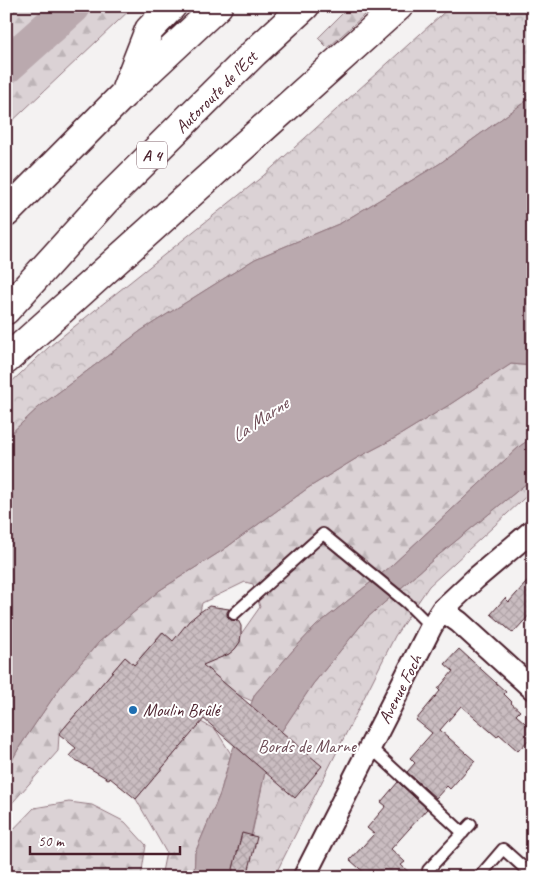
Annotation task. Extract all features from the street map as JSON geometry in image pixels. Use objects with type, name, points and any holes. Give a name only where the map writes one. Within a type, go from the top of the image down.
[{"type":"highway","points":[[123,95],[149,30],[172,6]]},
{"type":"highway","points":[[6,212],[123,95],[218,6]]},
{"type":"highway","name":"Autoroute de l’Est","points":[[6,310],[105,201],[254,53],[305,6]]},
{"type":"highway","points":[[6,360],[399,6]]},
{"type":"street","name":"Avenue Foch","points":[[304,877],[437,619],[475,579],[533,530]]},
{"type":"street","points":[[437,619],[459,622],[533,689]]},
{"type":"lane","points":[[234,614],[322,534],[407,603],[437,619]]},
{"type":"lane","points":[[370,747],[463,833]]},
{"type":"lane","points":[[428,870],[471,824]]},
{"type":"lane","points":[[479,877],[504,849],[533,876]]},
{"type":"green space","points":[[19,6],[134,6],[6,127],[6,20]]},
{"type":"green space","points":[[350,6],[374,6],[328,48],[318,38]]},
{"type":"green space","points":[[451,6],[533,6],[533,96],[439,164],[341,223],[255,259],[142,330],[39,407],[6,438],[6,387],[50,346],[263,176]]},
{"type":"green space","points":[[511,364],[533,366],[533,437],[520,446],[390,567],[316,626],[255,694],[252,701],[236,694],[202,665],[214,658],[229,654],[235,649],[240,642],[241,634],[260,607],[253,584],[245,582],[202,603],[200,612],[192,621],[180,647],[162,632],[137,662],[152,680],[125,657],[59,734],[58,751],[6,810],[6,771],[20,746],[61,686],[99,642],[160,590],[223,550],[308,488],[357,458],[395,438]]},
{"type":"green space","name":"Bords de Marne","points":[[533,478],[533,490],[429,586],[395,636],[274,877],[243,877],[265,772],[281,732],[313,684],[367,618],[435,558]]},
{"type":"green space","points":[[201,722],[216,730],[231,754],[220,794],[195,853],[194,877],[161,877],[166,852],[136,799]]},
{"type":"green space","points":[[69,802],[92,805],[125,822],[146,845],[141,877],[6,877],[6,837],[34,808]]},
{"type":"water","name":"La Marne","points":[[533,96],[533,366],[511,364],[395,438],[357,458],[308,488],[223,550],[160,590],[99,642],[61,686],[20,746],[6,771],[6,438],[39,407],[142,330],[255,259],[341,223],[439,164]]},
{"type":"water","points":[[533,437],[533,478],[435,558],[367,618],[313,684],[281,732],[265,772],[251,836],[242,834],[231,877],[194,877],[195,853],[220,794],[231,754],[255,694],[316,626],[390,567],[520,446]]},
{"type":"building","points":[[533,575],[533,611],[513,633],[491,614],[505,598],[509,602]]},
{"type":"building","name":"Moulin Brûlé","points":[[209,606],[229,609],[227,616],[231,620],[238,620],[241,626],[241,634],[240,642],[229,654],[203,665],[322,766],[295,798],[204,719],[136,799],[110,778],[108,779],[69,756],[76,748],[59,734],[125,657],[134,665],[163,632],[173,641],[189,621]]},
{"type":"building","points":[[459,649],[506,692],[504,694],[520,711],[516,715],[533,730],[533,735],[518,751],[499,734],[497,737],[461,706],[440,730],[475,761],[450,789],[447,786],[436,798],[407,772],[415,763],[410,758],[432,733],[416,720],[440,691],[438,689],[453,671],[445,664]]},
{"type":"building","points":[[398,782],[427,809],[391,849],[405,862],[401,865],[414,877],[369,877],[350,860],[374,834],[367,828],[386,806],[381,802]]},
{"type":"building","points":[[242,833],[257,837],[247,877],[231,877]]},
{"type":"waterway","points":[[6,66],[73,6]]},
{"type":"place","name":"Moulin Brûlé","points":[[133,710]]}]
